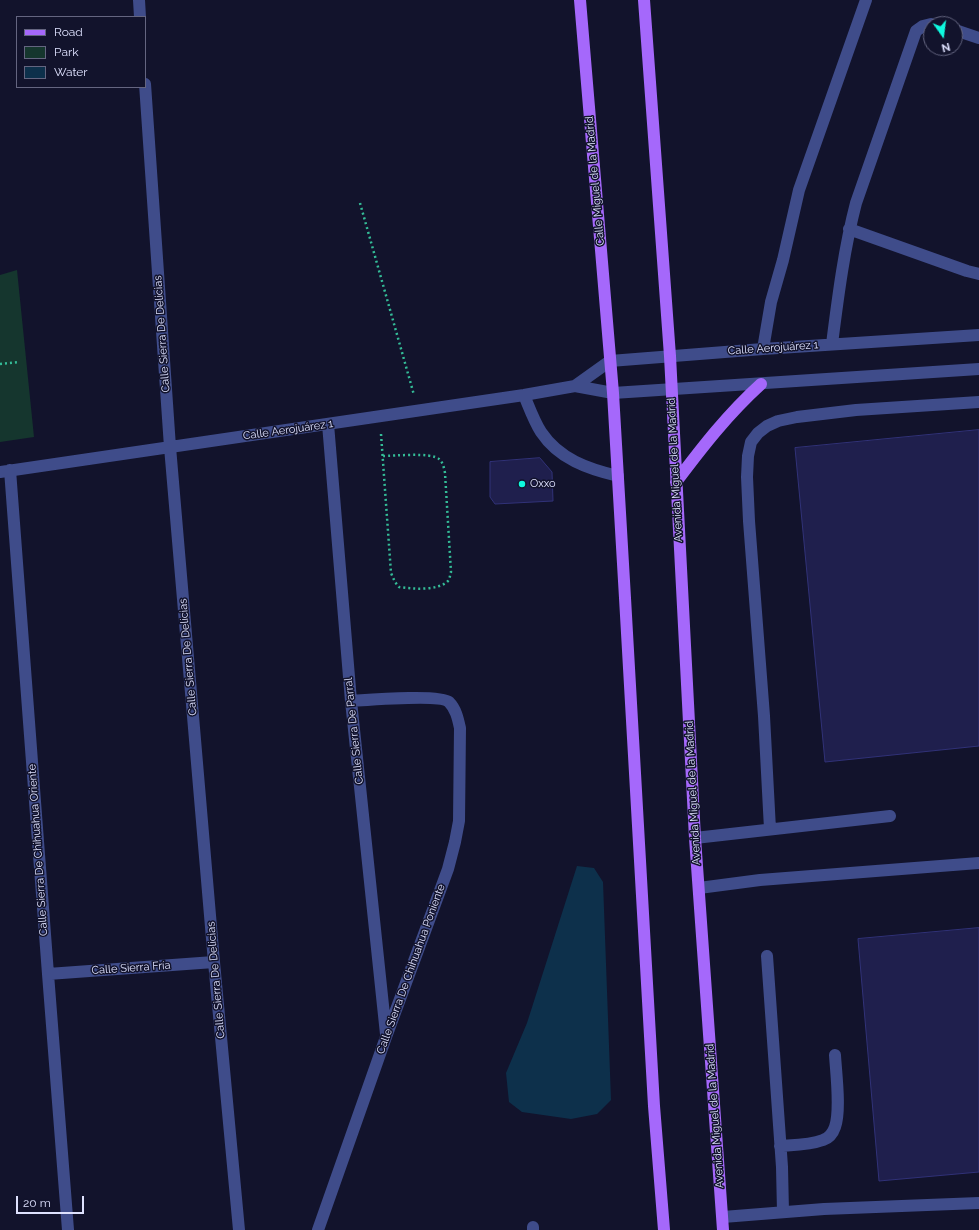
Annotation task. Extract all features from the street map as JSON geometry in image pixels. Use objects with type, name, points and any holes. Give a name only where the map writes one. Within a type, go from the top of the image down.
[{"type":"main road","name":"Calle Miguel de la Madrid","points":[[580,0],[610,361]]},
{"type":"main road","points":[[644,0],[670,356]]},
{"type":"main road","name":"Avenida Miguel de la Madrid","points":[[670,356],[695,838],[723,1230]]},
{"type":"main road","points":[[610,361],[618,476],[654,1106],[664,1230]]},
{"type":"main road","points":[[676,482],[719,427],[761,384]]},
{"type":"street","points":[[139,0],[140,16]]},
{"type":"street","points":[[763,349],[771,302],[783,260],[799,190],[866,0]]},
{"type":"street","points":[[832,344],[849,229],[856,203],[916,31],[923,26]]},
{"type":"street","points":[[963,33],[979,38]]},
{"type":"street","name":"Calle Sierra De Delicias","points":[[145,88],[170,447],[214,962],[239,1230]]},
{"type":"street","points":[[849,229],[979,274]]},
{"type":"street","name":"Calle Aerojuárez 1","points":[[575,386],[610,361],[832,344],[979,335]]},
{"type":"street","name":"Calle Aerojuárez 1","points":[[5,471],[419,411],[575,386],[613,393],[979,369]]},
{"type":"street","points":[[524,395],[541,431],[556,450],[571,460],[584,466],[600,472],[618,476]]},
{"type":"street","points":[[770,829],[764,716],[747,477],[748,456],[751,442],[758,433],[767,426],[778,421],[797,417],[856,410],[979,402]]},
{"type":"street","name":"Calle Sierra De Parral","points":[[328,424],[351,701],[386,1037]]},
{"type":"street","name":"Calle Sierra De Chihuahua Oriente","points":[[5,471],[48,974],[68,1230]]},
{"type":"street","name":"Calle Sierra De Chihuahua Poniente","points":[[318,1230],[386,1037],[448,869],[459,821],[460,806],[460,728],[454,709],[448,702],[440,699],[427,698],[351,701]]},
{"type":"street","points":[[695,838],[890,816]]},
{"type":"street","points":[[699,888],[760,880],[979,863]]},
{"type":"street","points":[[767,956],[784,1212]]},
{"type":"street","name":"Calle Sierra Fría","points":[[48,974],[214,962]]},
{"type":"street","points":[[780,1146],[825,1140],[832,1134],[836,1126],[838,1114],[835,1055]]},
{"type":"street","points":[[723,1217],[824,1209],[979,1203]]},
{"type":"path","points":[[360,204],[419,411]]},
{"type":"path","points":[[0,364],[18,362]]},
{"type":"path","points":[[379,416],[391,573],[394,582],[399,587],[411,588],[433,587],[443,584],[449,579],[451,572],[445,473],[443,464],[438,458],[429,455],[383,456]]},
{"type":"green space","points":[[17,270],[34,437],[0,442],[0,275]]},
{"type":"water","points":[[577,866],[594,868],[603,882],[611,1100],[597,1114],[571,1119],[522,1112],[509,1102],[506,1073],[527,1023]]},
{"type":"building","points":[[979,430],[979,746],[825,762],[795,448]]},
{"type":"building","name":"Oxxo","points":[[540,458],[552,472],[553,501],[495,504],[490,497],[490,462]]},
{"type":"building","points":[[979,928],[979,1172],[879,1181],[858,939]]},
{"type":"place","name":"Oxxo","points":[[522,484]]}]
